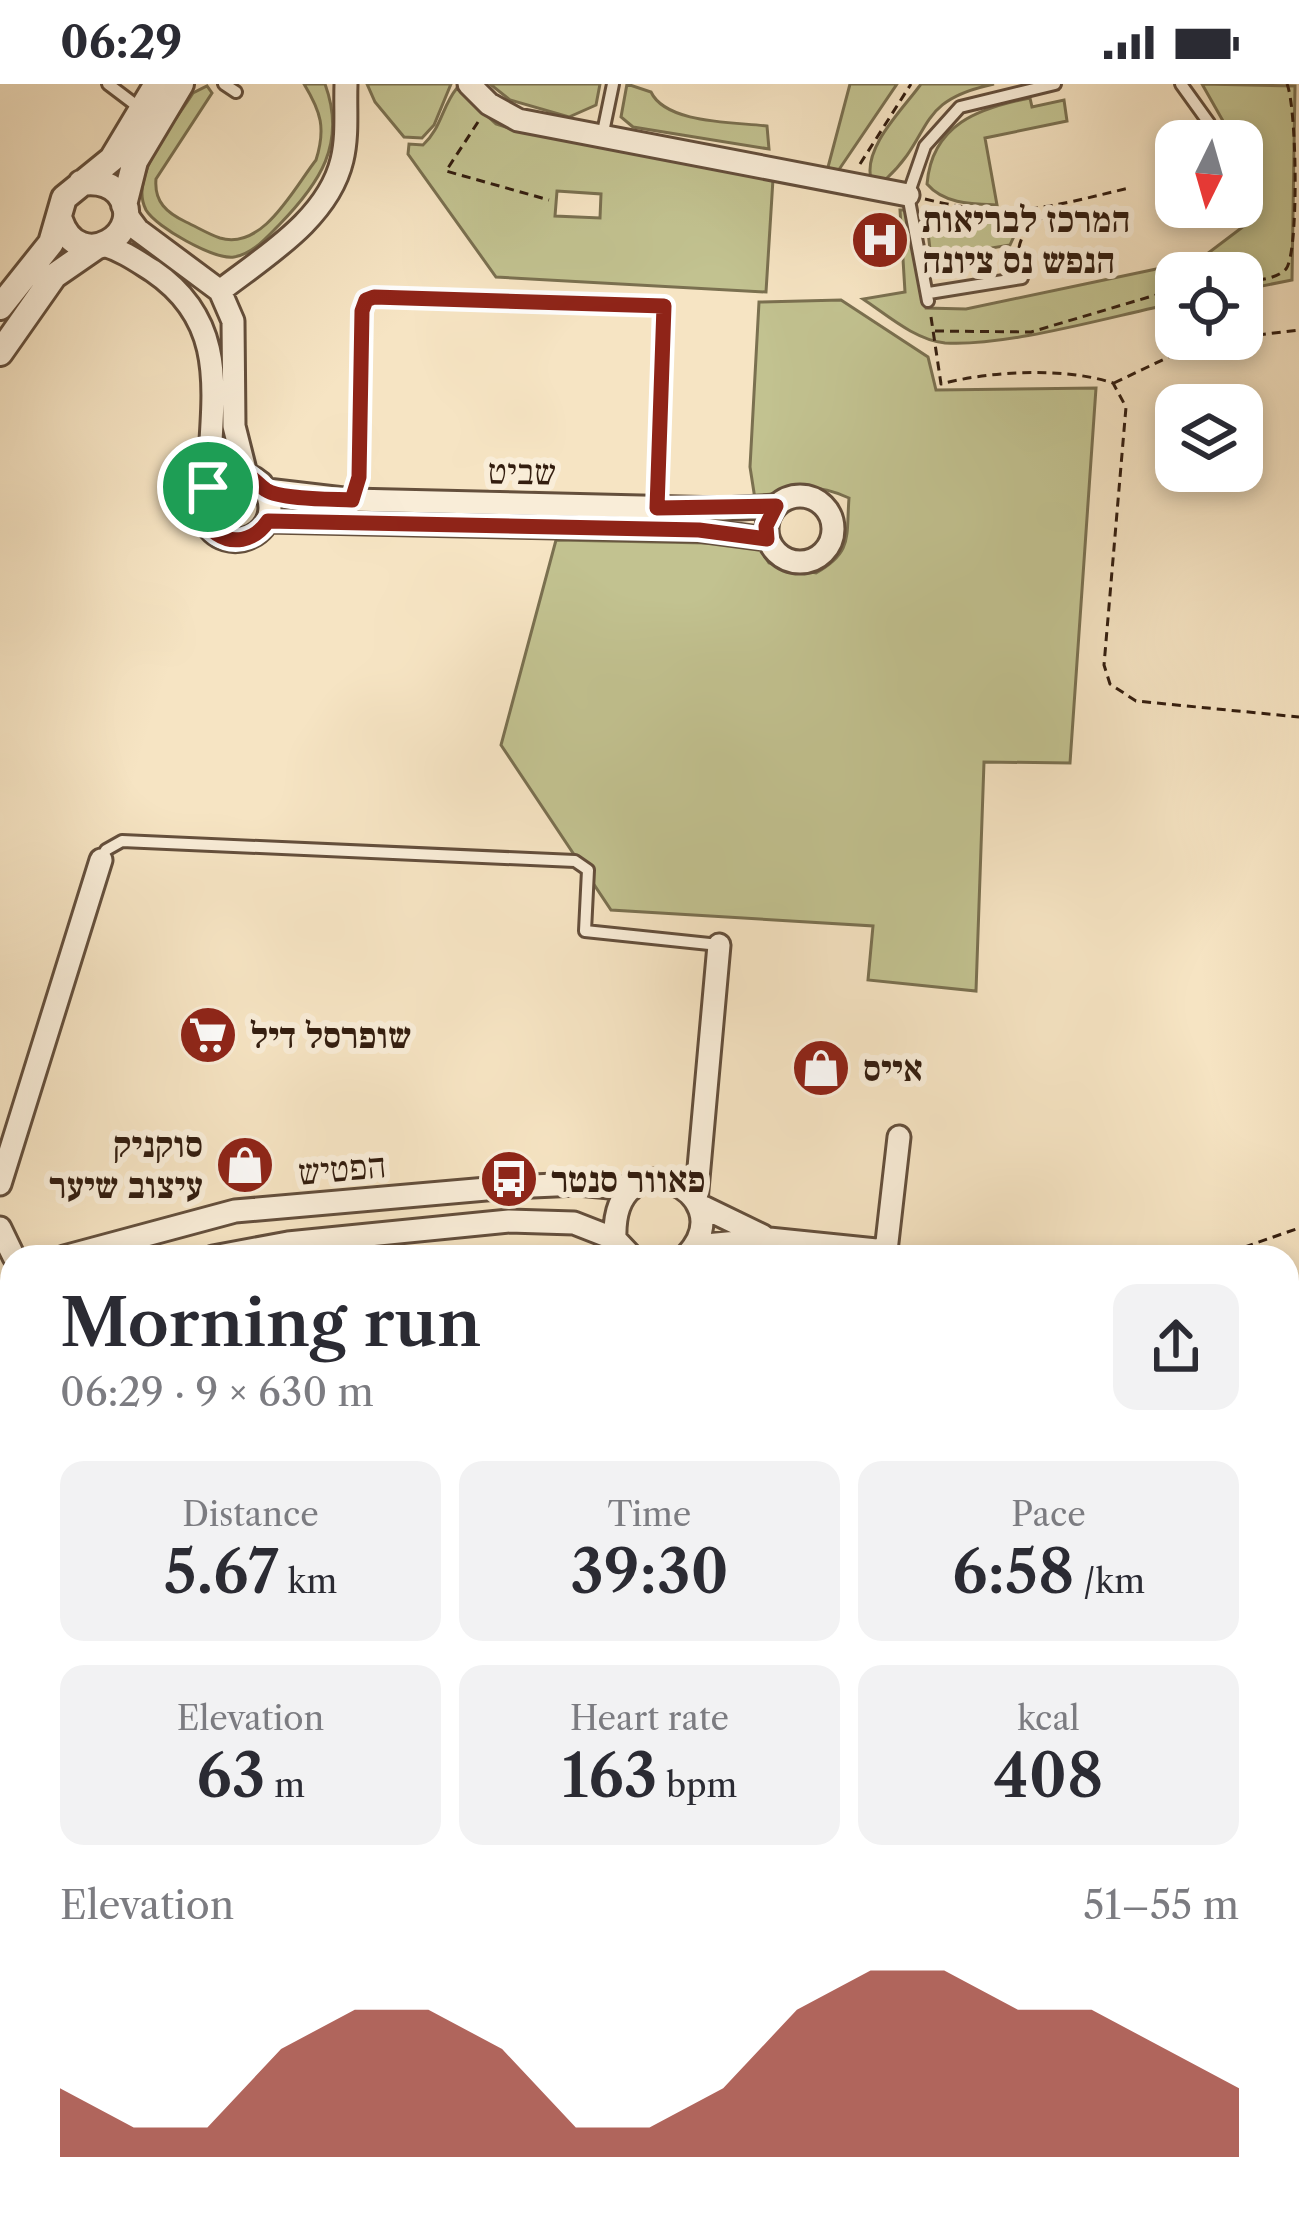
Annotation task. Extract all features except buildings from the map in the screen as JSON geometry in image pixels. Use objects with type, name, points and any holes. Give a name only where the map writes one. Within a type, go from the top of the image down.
[{"type":"street","points":[[0,307],[43,256],[60,220],[64,198],[112,159],[158,84]]},
{"type":"street","points":[[0,352],[54,275],[122,230],[135,160],[181,84]]},
{"type":"street","points":[[469,84],[489,104],[518,120],[908,195]]},
{"type":"street","points":[[220,291],[274,249],[329,194],[343,158],[345,85]]},
{"type":"street","points":[[60,220],[69,237],[127,254],[176,287],[206,329],[211,411],[204,519],[219,536],[241,540],[261,530],[268,521],[270,500],[266,490],[246,474],[234,426],[232,321],[220,291],[206,276],[138,230],[112,188],[81,183]]},
{"type":"street","points":[[208,487],[225,474],[246,474]]},
{"type":"street","name":"שביט","points":[[266,490],[352,500],[657,508],[776,506]]},
{"type":"street","points":[[790,497],[816,499],[832,519],[834,532],[822,555],[797,563],[784,559],[767,539],[766,526],[776,506],[790,497]]},
{"type":"street","name":"שביט","points":[[268,521],[699,530],[767,539]]},
{"type":"street","points":[[0,1184],[101,860]]},
{"type":"street","points":[[694,1245],[701,1233],[702,1124],[719,945]]},
{"type":"street","points":[[664,1180],[686,1157],[702,1124]]},
{"type":"street","points":[[887,1245],[898,1137]]},
{"type":"street","name":"הפטיש","points":[[109,1245],[235,1211],[510,1186],[578,1184],[631,1189],[653,1179],[664,1180]]},
{"type":"street","points":[[664,1180],[677,1183],[698,1203],[769,1239]]},
{"type":"street","points":[[621,1245],[616,1210],[631,1189]]},
{"type":"street","name":"הפטיש","points":[[277,1245],[509,1221],[574,1223],[613,1245]]},
{"type":"street","points":[[733,1245],[769,1239],[833,1245]]},
{"type":"lane","points":[[107,84],[141,109]]},
{"type":"lane","points":[[224,84],[236,92]]},
{"type":"lane","points":[[602,137],[614,84]]},
{"type":"lane","points":[[1022,278],[929,297],[908,195],[925,146],[959,107],[1055,84]]},
{"type":"lane","points":[[1181,84],[1207,120]]},
{"type":"lane","points":[[352,500],[359,477],[362,311],[366,300],[374,297],[664,306],[657,508]]},
{"type":"lane","points":[[101,860],[106,850],[122,841],[575,861],[588,870],[585,931],[719,945]]},
{"type":"path","points":[[848,184],[911,84]]},
{"type":"path","points":[[1263,277],[1278,274],[1293,257],[1297,131],[1287,84]]},
{"type":"path","points":[[489,104],[446,171],[549,200]]},
{"type":"path","points":[[908,195],[972,211],[1031,212],[1129,188]]},
{"type":"path","points":[[1022,278],[1017,259],[1020,239],[1034,222],[1048,215],[1049,207]]},
{"type":"path","points":[[933,331],[1031,332],[1155,295]]},
{"type":"path","points":[[929,297],[941,384],[976,375],[1090,376],[1112,383],[1163,360]]},
{"type":"path","points":[[1263,334],[1299,330]]},
{"type":"path","points":[[1112,383],[1126,407],[1104,665],[1111,684],[1136,701],[1299,717]]},
{"type":"path","points":[[1250,1245],[1299,1228]]},
{"type":"green space","points":[[304,84],[325,84],[333,126],[331,144],[306,194],[259,244],[241,255],[225,257],[186,241],[152,217],[142,193],[151,159],[193,93],[207,86],[212,93],[156,179],[160,200],[173,215],[220,238],[236,240],[263,226],[316,160],[320,120]]},
{"type":"green space","points":[[367,84],[451,84],[434,125],[422,138],[404,137],[375,102]]},
{"type":"green space","points":[[490,84],[600,84],[596,105],[569,117],[510,100]]},
{"type":"green space","points":[[627,84],[651,92],[659,102],[686,116],[767,126],[769,149],[633,127],[621,117]]},
{"type":"green space","points":[[850,84],[897,84],[838,171],[828,167]]},
{"type":"green space","points":[[921,84],[994,84],[968,91],[937,110],[886,179],[871,179],[879,141]]},
{"type":"green space","points":[[1202,84],[1295,86],[1292,280],[1263,286],[1263,252],[1210,252],[1241,228],[1263,228],[1263,120],[1222,120]]},
{"type":"green space","points":[[457,88],[496,124],[522,132],[773,179],[766,292],[496,277],[408,154],[409,144],[423,145],[429,139]],"holes":[[[557,191],[601,194],[600,218],[555,216]]]},
{"type":"green space","points":[[1030,98],[1032,107],[1064,100],[1067,121],[985,138],[997,205],[950,199],[927,184],[938,147],[961,122],[993,107]]},
{"type":"green space","points":[[900,210],[908,210],[926,308],[966,309],[1155,269],[1155,308],[1028,336],[945,343],[902,326],[863,299],[905,292]]},
{"type":"green space","points":[[942,214],[1021,221],[1010,245],[931,258],[927,223]]},
{"type":"green space","points":[[841,300],[928,357],[936,390],[1096,388],[1070,763],[984,762],[976,991],[868,980],[873,926],[611,910],[501,745],[556,540],[757,544],[769,563],[816,573],[836,558],[847,533],[849,498],[824,489],[802,488],[755,499],[750,467],[759,302]]},
{"type":"place","name":"המרכז לבריאות הנפש נס ציונה","points":[[880,240]]},
{"type":"place","name":"שופרסל דיל","points":[[208,1035]]},
{"type":"place","name":"אייס","points":[[821,1068]]},
{"type":"place","name":"סוקניק עיצוב שיער","points":[[245,1165]]},
{"type":"place","name":"פאוור סנטר","points":[[509,1179]]},
{"type":"route","points":[[366,300],[664,306],[657,508],[776,506],[766,526],[767,539],[699,530],[268,521],[252,537],[230,540],[219,536],[204,519],[203,497],[208,487],[235,472],[254,477],[266,490],[352,500],[359,477],[366,300]]}]
